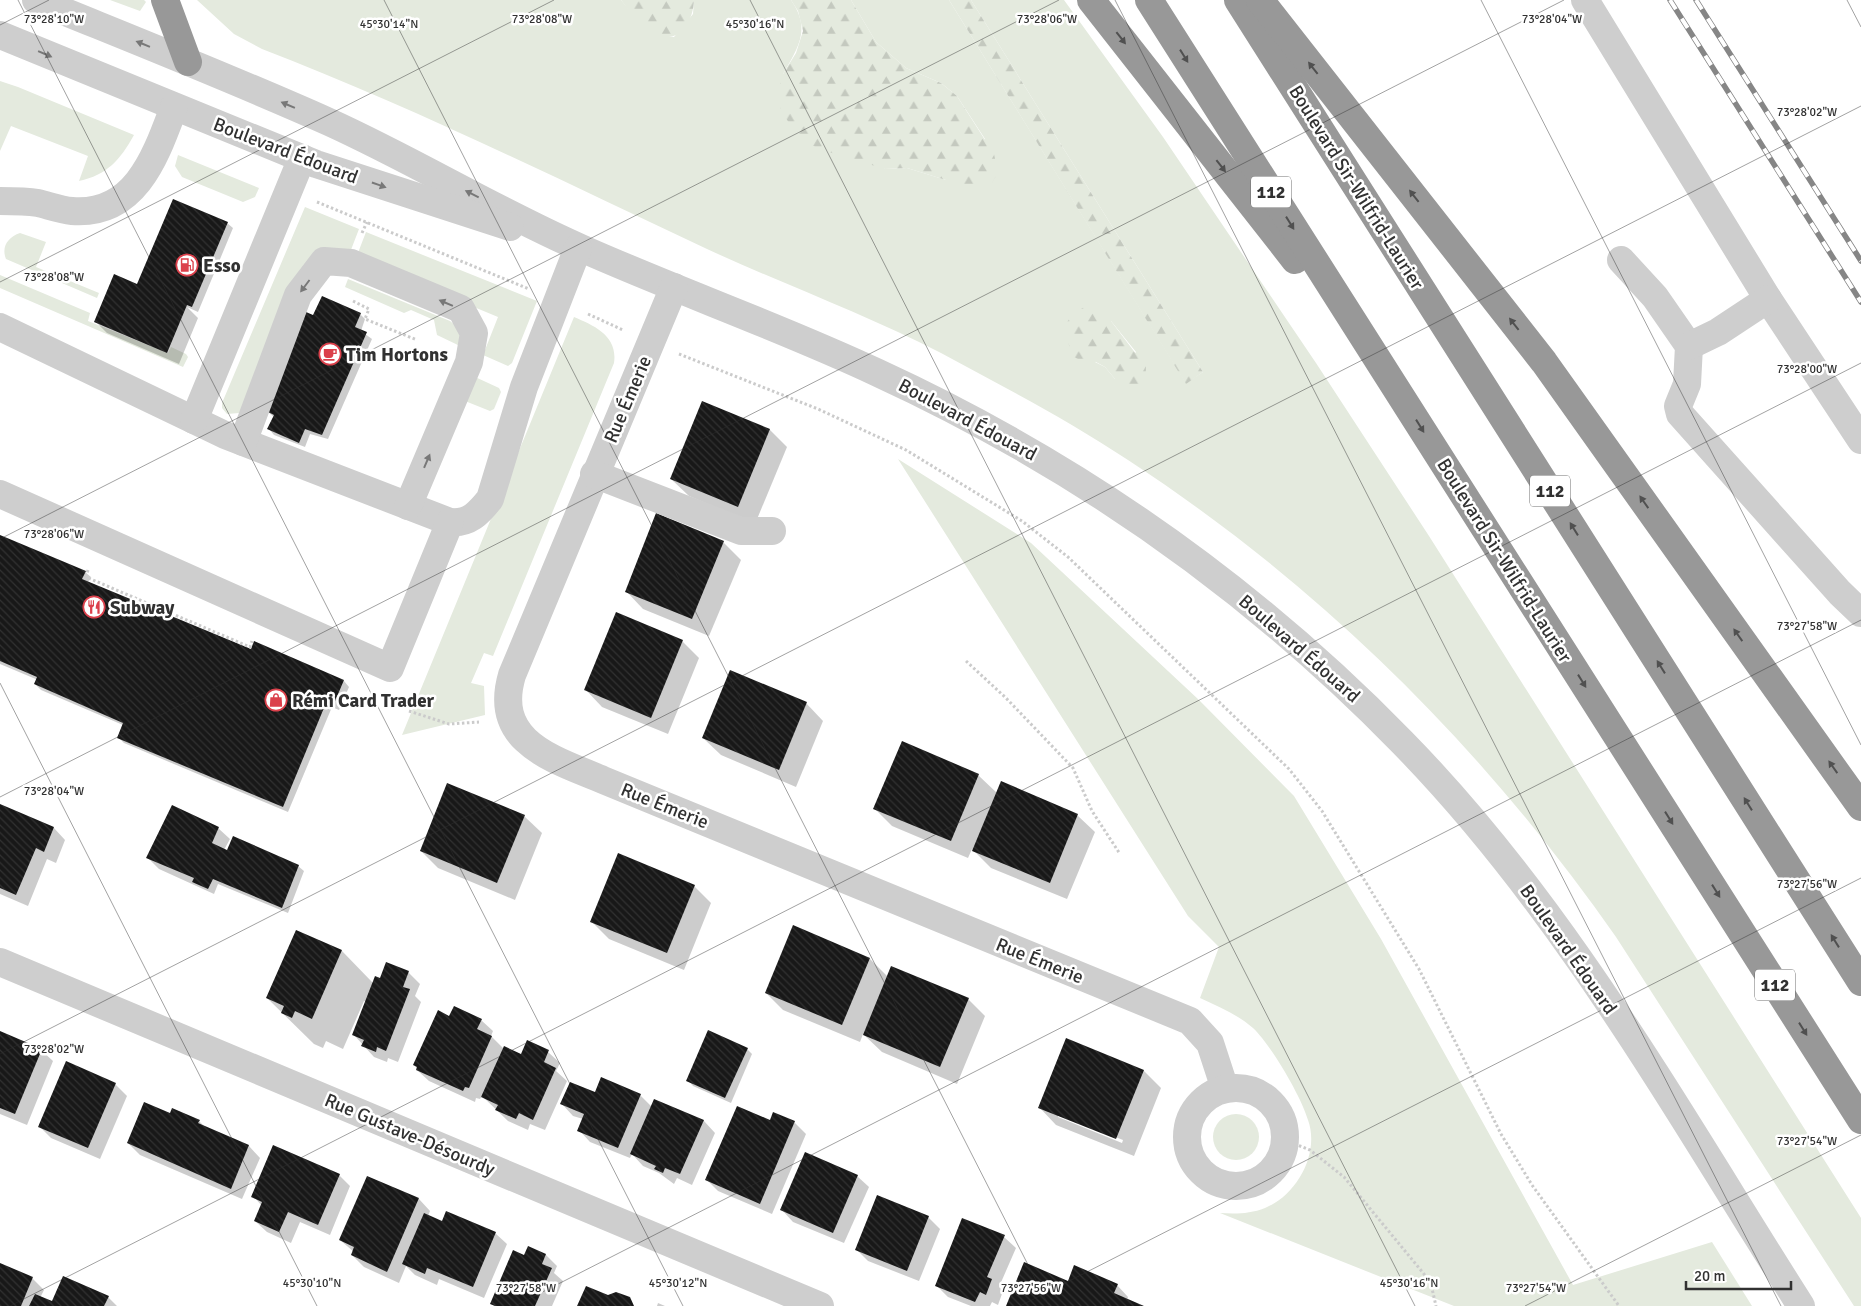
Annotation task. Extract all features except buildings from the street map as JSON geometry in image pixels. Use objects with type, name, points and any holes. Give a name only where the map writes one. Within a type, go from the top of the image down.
[{"type":"highway","points":[[165,0],[188,62]]},
{"type":"highway","points":[[1091,0],[1394,385]]},
{"type":"highway","name":"Boulevard Sir-Wilfrid-Laurier","points":[[1149,0],[1861,1120]]},
{"type":"highway","name":"Boulevard Sir-Wilfrid-Laurier","points":[[1238,0],[1861,982]]},
{"type":"highway","points":[[1260,0],[1544,362],[1861,807]]},
{"type":"street","name":"Boulevard Édouard","points":[[36,0],[333,124],[578,248],[832,352],[994,430],[1146,523],[1297,642],[1406,745],[1466,811],[1524,885],[1613,1010],[1801,1306]]},
{"type":"street","points":[[1585,0],[1768,299],[1861,440]]},
{"type":"street","name":"Boulevard Édouard","points":[[0,35],[174,108],[302,158],[462,213],[578,248]]},
{"type":"street","points":[[0,201],[19,201],[72,211],[89,211],[119,198],[146,174],[154,160],[174,108]]},
{"type":"street","points":[[194,420],[302,158]]},
{"type":"street","points":[[0,326],[243,442],[450,522],[462,523],[480,512],[490,499],[524,387],[578,248]]},
{"type":"street","points":[[1621,260],[1655,297],[1689,346],[1687,384],[1678,406],[1680,414],[1840,593],[1861,613]]},
{"type":"street","points":[[243,442],[298,295],[324,261],[351,263],[461,309],[474,333],[469,362],[408,506]]},
{"type":"street","name":"Rue Émerie","points":[[674,287],[594,474],[509,684],[508,706],[510,716],[520,735],[527,743],[548,756],[603,780],[1190,1021],[1210,1043],[1225,1089]]},
{"type":"street","points":[[1689,346],[1718,332],[1768,299]]},
{"type":"street","points":[[594,474],[741,531],[772,531]]},
{"type":"street","points":[[0,494],[390,668],[450,522]]},
{"type":"street","name":"Rue Gustave-Désourdy","points":[[0,962],[820,1306]]},
{"type":"street","points":[[1225,1089],[1250,1090],[1265,1097],[1280,1116],[1285,1140],[1277,1164],[1265,1176],[1251,1184],[1226,1185],[1204,1174],[1190,1154],[1188,1129],[1193,1113],[1203,1100],[1225,1089]]},
{"type":"path","name":"Boulevard Édouard","points":[[309,199],[529,290]]},
{"type":"path","points":[[583,312],[606,323]]},
{"type":"path","points":[[371,321],[416,340]]},
{"type":"path","points":[[684,356],[818,409],[906,450],[1022,521],[1068,557],[1289,769],[1322,811],[1419,969],[1501,1134],[1528,1179],[1552,1216],[1619,1306]]},
{"type":"path","points":[[80,566],[89,570],[86,577]]},
{"type":"path","points":[[86,577],[94,573]]},
{"type":"path","points":[[86,577],[250,647],[253,639]]},
{"type":"path","points":[[966,661],[1006,698],[1073,768],[1092,810],[1120,854]]},
{"type":"path","points":[[409,711],[449,724],[487,722]]},
{"type":"path","points":[[1285,1140],[1310,1150],[1344,1177],[1424,1274],[1431,1284],[1436,1306]]},
{"type":"green space","points":[[110,0],[144,0],[146,2],[140,11]]},
{"type":"green space","points":[[197,0],[621,0],[643,26],[657,34],[674,37],[693,14],[694,0],[791,0],[797,10],[801,29],[798,46],[783,74],[885,169],[907,168],[946,180],[985,139],[957,96],[941,83],[906,68],[876,42],[851,0],[949,0],[1186,383],[1203,372],[971,0],[1064,0],[1163,137],[1316,363],[1429,536],[1861,1218],[1861,1306],[1854,1306],[1616,937],[1565,867],[1511,800],[1454,736],[1395,675],[1333,617],[1267,561],[1199,509],[1105,445],[1036,404],[941,353],[883,325],[707,249],[375,95],[262,49],[234,34]],"holes":[[[1111,321],[1136,352],[1115,379],[1105,367],[1095,362]]]},
{"type":"green space","points":[[621,0],[694,0],[693,9],[686,25],[675,35],[667,37],[659,36],[645,29],[637,22]]},
{"type":"green space","points":[[791,0],[851,0],[876,42],[906,68],[941,83],[957,96],[994,154],[998,173],[991,184],[975,189],[907,168],[885,169],[819,149],[801,139],[782,113],[777,96],[783,74],[796,53],[803,31],[798,11]]},
{"type":"green space","points":[[949,0],[971,0],[1203,372],[1186,384]]},
{"type":"green space","points":[[0,81],[134,135],[112,165],[97,175],[79,181],[88,156],[11,126],[0,151]]},
{"type":"green space","points":[[178,155],[259,188],[255,197],[243,202],[182,177],[175,166]]},
{"type":"green space","points":[[305,207],[359,229],[349,255],[336,252],[239,413],[227,414],[222,408],[222,403]]},
{"type":"green space","points":[[366,232],[537,301],[512,363],[508,366],[483,355],[498,317],[356,258]]},
{"type":"green space","points":[[20,233],[46,242],[36,267],[99,293],[97,298],[6,259],[4,250],[7,243],[12,237]]},
{"type":"green space","points":[[0,275],[90,313],[88,321],[168,353],[171,347],[186,354],[188,357],[183,367],[0,288]]},
{"type":"green space","points":[[348,279],[450,321],[459,332],[460,346],[437,335],[434,320],[411,310],[404,313],[345,287]]},
{"type":"green space","points":[[1084,307],[1096,309],[1111,321],[1146,367],[1145,383],[1137,391],[1115,379],[1105,367],[1096,362],[1082,361],[1072,356],[1064,327],[1071,316]]},
{"type":"green space","points":[[574,317],[597,328],[609,339],[614,354],[614,363],[493,656],[484,653],[471,683],[484,686],[485,715],[402,735]]},
{"type":"green space","points":[[473,376],[499,388],[501,392],[494,409],[490,411],[465,401]]},
{"type":"green space","points":[[898,459],[1031,543],[1199,700],[1294,796],[1381,939],[1573,1285],[1712,1242],[1752,1306],[1454,1306],[1220,1213],[1242,1213],[1265,1208],[1277,1202],[1296,1183],[1303,1172],[1311,1146],[1311,1133],[1304,1110],[1276,1058],[1253,1028],[1234,1015],[1200,998],[1219,947],[1188,916]]},
{"type":"green space","points":[[1232,1114],[1240,1114],[1249,1118],[1255,1124],[1259,1137],[1255,1150],[1249,1156],[1240,1160],[1232,1160],[1223,1156],[1217,1150],[1213,1141],[1213,1133],[1217,1124],[1223,1118]]},
{"type":"railway","points":[[1670,0],[1861,302]]},
{"type":"railway","points":[[1696,0],[1861,261]]},
{"type":"place","name":"Esso","points":[[187,265]]},
{"type":"place","name":"Tim Hortons","points":[[330,354]]},
{"type":"place","name":"Subway","points":[[94,607]]},
{"type":"place","name":"Rémi Card Trader","points":[[276,700]]}]
